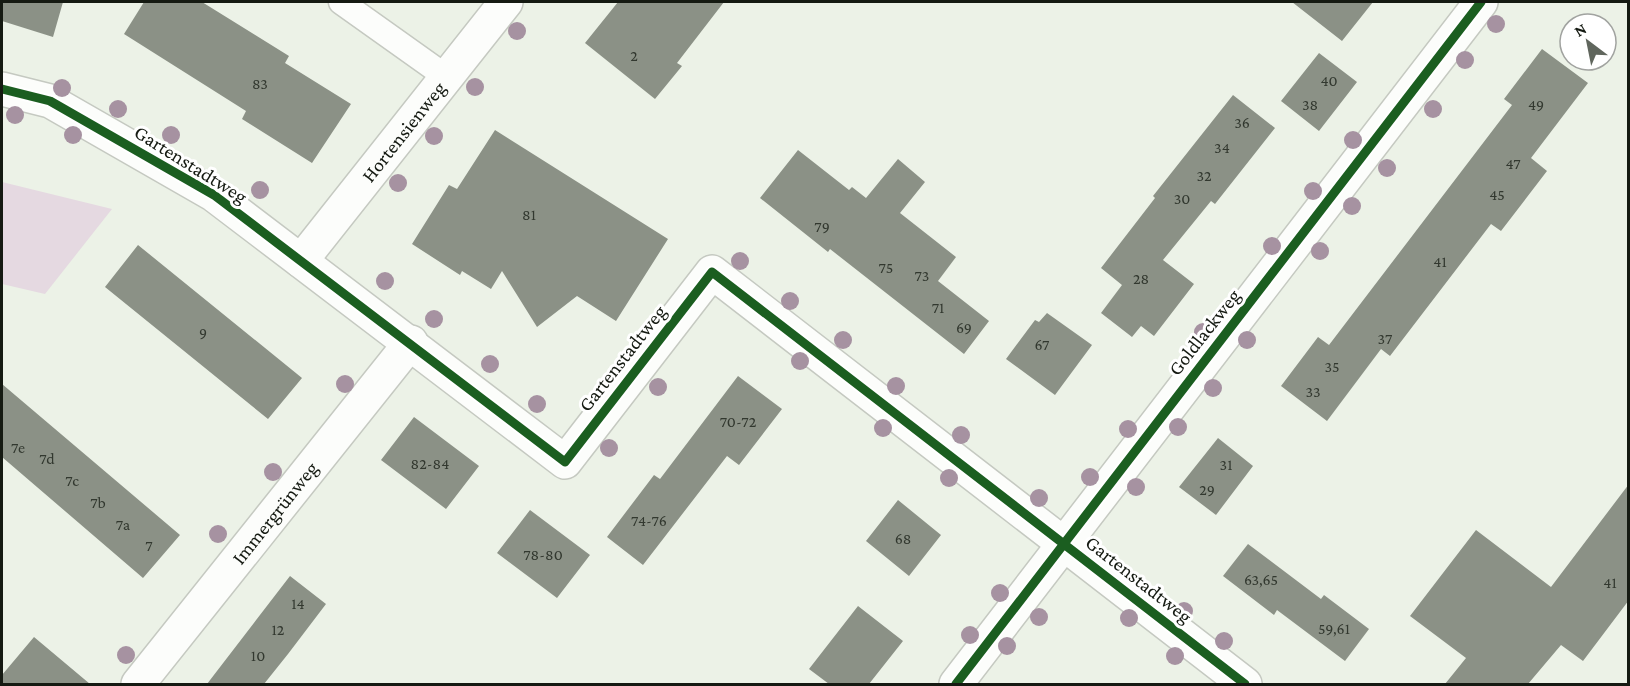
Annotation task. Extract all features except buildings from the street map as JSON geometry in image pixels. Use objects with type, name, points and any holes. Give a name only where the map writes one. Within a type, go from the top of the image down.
[{"type":"street","name":"Hortensienweg","points":[[301,261],[445,76],[506,2]]},
{"type":"street","name":"Goldlackweg","points":[[956,684],[1481,2]]},
{"type":"street","name":"Gartenstadtweg","points":[[2,89],[50,101],[214,195],[411,342],[565,462],[712,272],[1245,684]]},
{"type":"street","name":"Immergrünweg","points":[[138,684],[411,342]]},
{"type":"lane","points":[[341,2],[445,76]]},
{"type":"shaded area","points":[[2,182],[112,209],[45,294],[2,284]]},
{"type":"cycle path","points":[[956,684],[1481,2]]},
{"type":"cycle path","points":[[2,89],[50,101],[214,195],[565,462],[712,272],[1245,684]]}]
